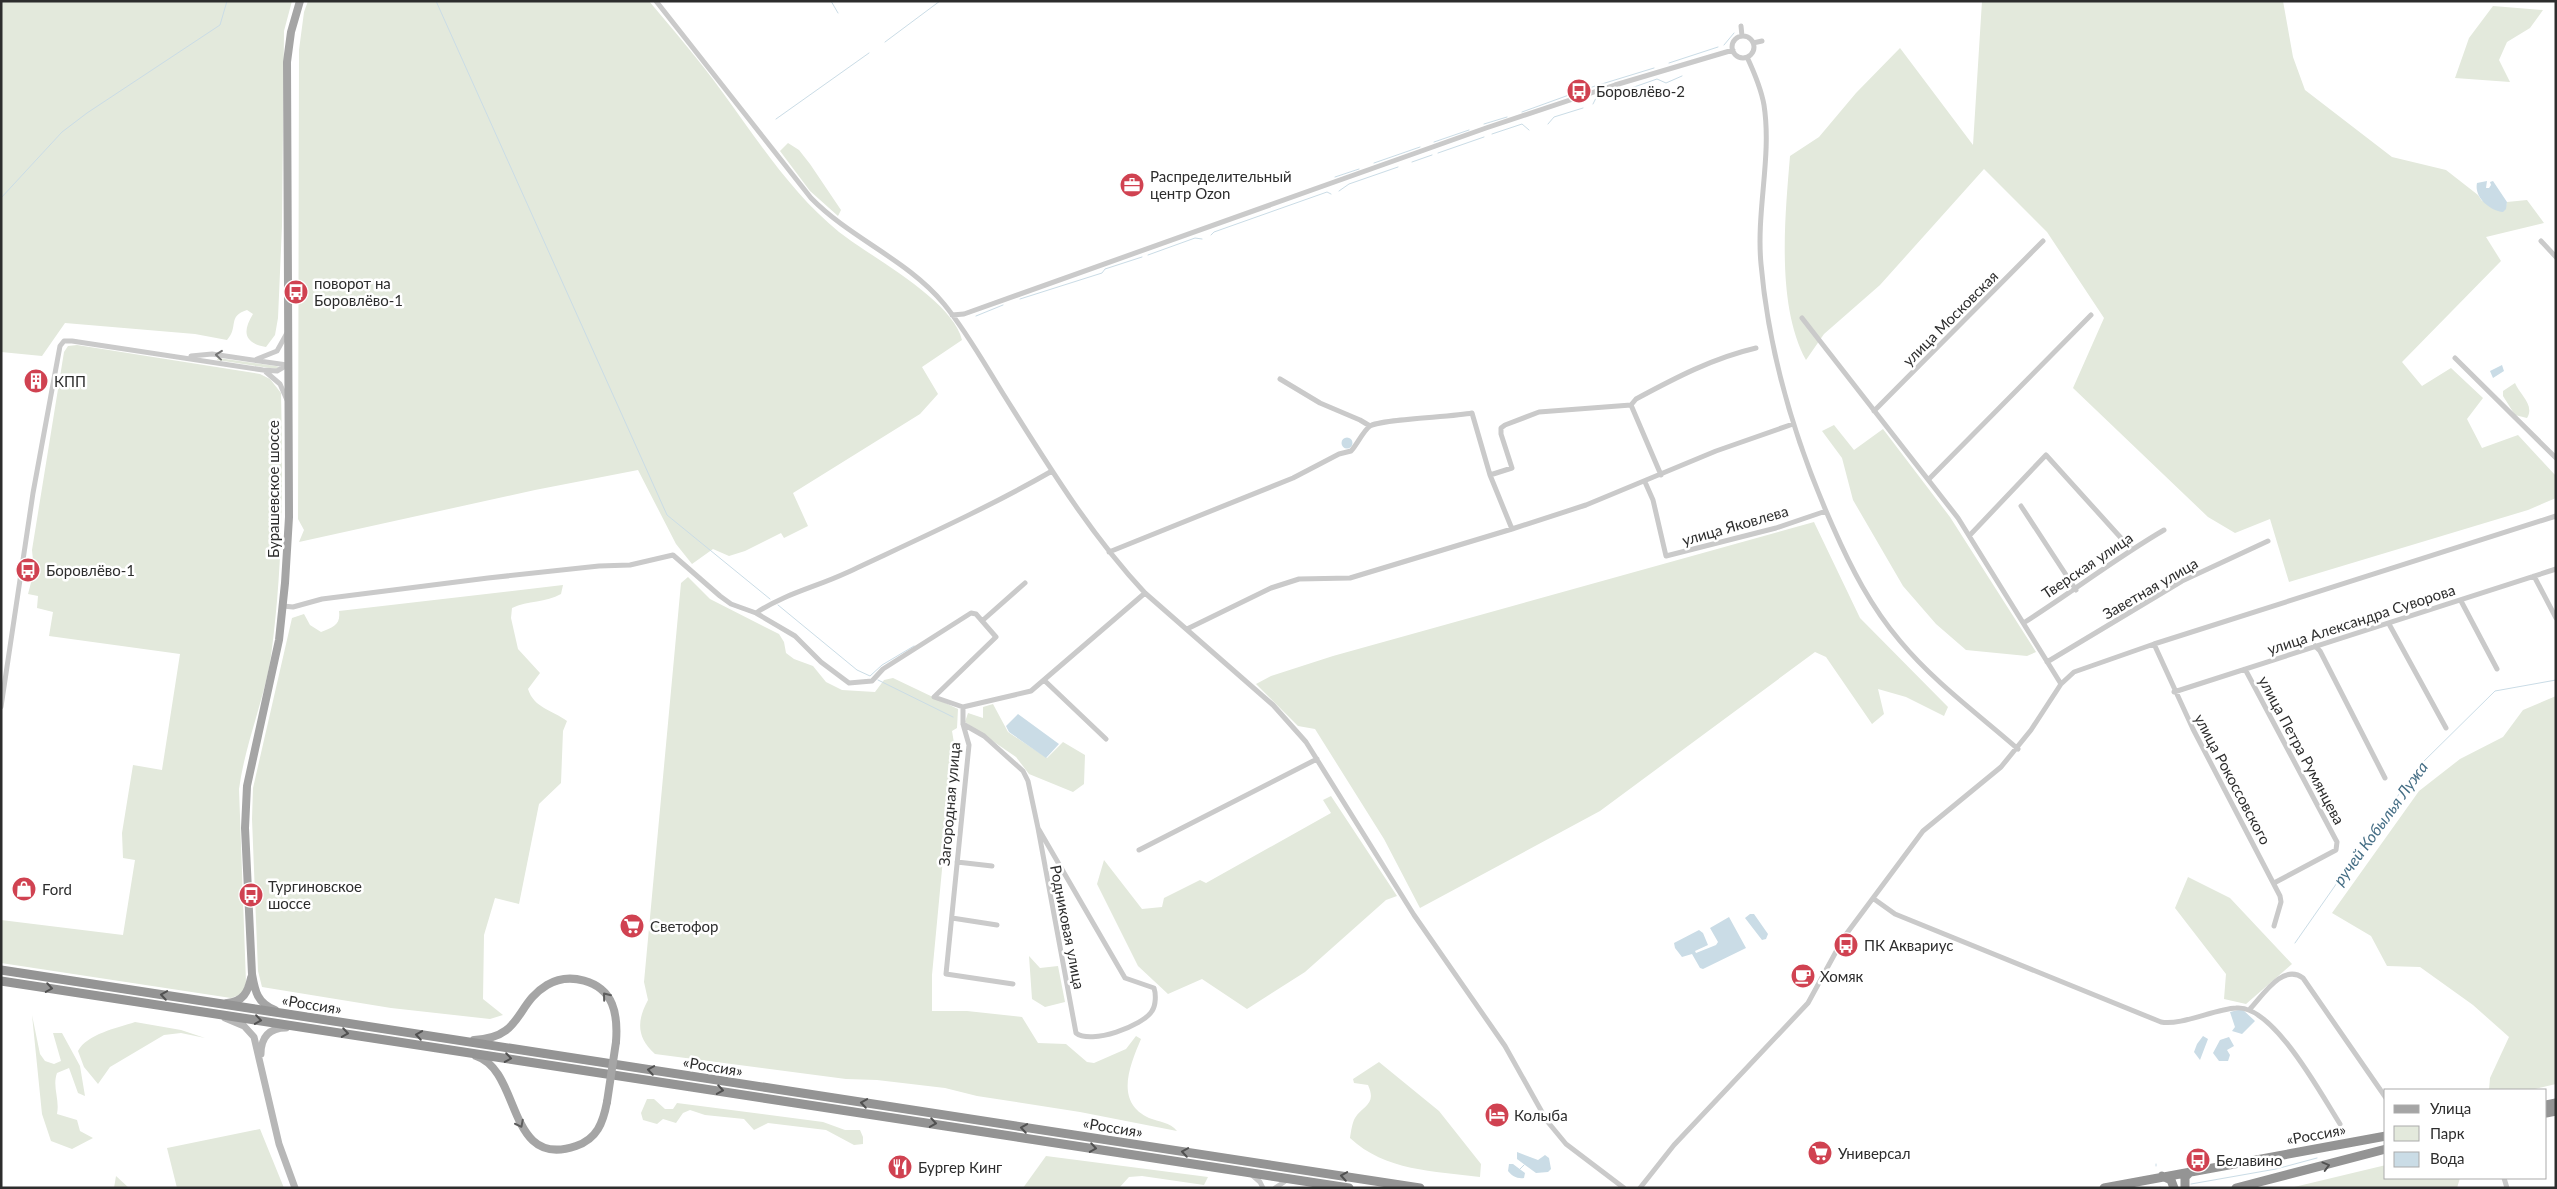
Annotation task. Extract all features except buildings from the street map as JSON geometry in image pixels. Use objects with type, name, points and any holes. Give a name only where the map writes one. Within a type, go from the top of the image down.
[{"type":"highway","name":"«Россия»","points":[[1,970],[1420,1188]]},
{"type":"highway","name":"«Россия»","points":[[1,981],[1350,1188]]},
{"type":"highway","name":"«Россия»","points":[[2104,1188],[2384,1136]]},
{"type":"highway","name":"«Россия»","points":[[2236,1188],[2384,1150]]},
{"type":"highway","points":[[2185,1188],[2184,1178],[2192,1171]]},
{"type":"highway","points":[[2162,1176],[2171,1180],[2174,1188]]},
{"type":"main road","name":"Бурашевское шоссе","points":[[286,1014],[269,1008],[260,1001],[255,992],[252,974],[246,866],[247,786],[270,688],[283,606],[289,517],[287,62],[291,32],[300,1]]},
{"type":"main road","name":"Бурашевское шоссе","points":[[212,1003],[233,1002],[241,999],[248,990],[252,974]]},
{"type":"main road","points":[[459,1051],[479,1057],[494,1070],[503,1083],[525,1132],[543,1146],[560,1150],[586,1142],[600,1127],[607,1102],[616,1042],[616,1017],[609,998],[591,983],[570,979],[559,980],[542,989],[515,1023],[499,1035],[483,1040],[460,1041]]},
{"type":"main road","points":[[211,1013],[248,1029],[255,1039],[279,1144],[295,1188]]},
{"type":"main road","points":[[262,1066],[261,1046],[268,1033],[277,1028],[306,1027]]},
{"type":"street","points":[[656,1],[811,198],[839,222],[925,284],[952,315],[1052,471],[1109,552],[1145,592],[1286,717],[1317,759],[1414,915],[1505,1046],[1547,1121],[1566,1144],[1624,1188]]},
{"type":"street","points":[[1741,26],[1742,36]]},
{"type":"street","points":[[1742,36],[1748,37],[1753,43],[1753,50],[1747,57],[1740,57],[1732,50],[1734,40],[1742,36]]},
{"type":"street","points":[[1753,43],[1762,41]]},
{"type":"street","points":[[952,315],[964,314],[1486,128],[1616,85],[1732,50]]},
{"type":"street","points":[[1747,57],[1763,98],[1766,122],[1760,218],[1763,278],[1774,343],[1793,424],[1804,460],[1861,584],[1883,620],[1932,675],[2018,749]]},
{"type":"street","name":"улица Московская","points":[[1874,411],[2043,241]]},
{"type":"street","points":[[2541,241],[2556,257]]},
{"type":"street","points":[[1929,479],[2091,315]]},
{"type":"street","points":[[1802,318],[1929,479],[1970,535],[2025,622],[2061,684]]},
{"type":"street","points":[[254,360],[276,351],[288,331]]},
{"type":"street","points":[[1,707],[33,493],[60,346],[64,341],[263,370],[277,371],[288,365]]},
{"type":"street","points":[[1490,475],[1512,468],[1501,434],[1501,428],[1505,425],[1539,412],[1631,405],[1636,399],[1680,375],[1732,354],[1756,348]]},
{"type":"street","points":[[184,357],[212,354],[288,365]]},
{"type":"street","points":[[2455,358],[2556,458]]},
{"type":"street","points":[[263,370],[280,384],[287,401]]},
{"type":"street","points":[[1280,378],[1320,403],[1370,426],[1472,413],[1490,475],[1512,529]]},
{"type":"street","points":[[1631,405],[1661,475]]},
{"type":"street","points":[[1187,629],[1271,588],[1299,578],[1358,576],[1512,529],[1586,505],[1716,451],[1793,424]]},
{"type":"street","points":[[1109,552],[1293,478],[1339,454],[1351,451],[1370,426]]},
{"type":"street","points":[[1970,535],[2046,455],[2132,549]]},
{"type":"street","points":[[756,613],[783,598],[831,579],[992,505],[1052,471]]},
{"type":"street","name":"улица Яковлева","points":[[1645,482],[1653,500],[1666,556],[1776,528],[1826,511]]},
{"type":"street","points":[[2020,506],[2076,590]]},
{"type":"street","points":[[1640,1188],[1674,1145],[1808,1003],[1844,937],[1923,832],[2001,767],[2018,749],[2061,684],[2074,672],[2154,644],[2556,516]]},
{"type":"street","name":"Тверская улица","points":[[2025,622],[2076,590],[2132,549],[2164,530]]},
{"type":"street","name":"Заветная улица","points":[[2048,662],[2182,581],[2268,541]]},
{"type":"street","points":[[283,606],[293,606],[328,598],[488,578],[599,566],[630,566],[673,555],[731,604],[756,613],[794,636],[844,681],[849,683],[872,681],[883,668],[971,613],[976,614],[996,637],[934,697],[963,708],[1031,692],[1145,592]]},
{"type":"street","name":"улица Александра Суворова","points":[[2174,692],[2556,569]]},
{"type":"street","points":[[2534,576],[2556,618]]},
{"type":"street","points":[[982,621],[1025,583]]},
{"type":"street","points":[[2461,601],[2497,669]]},
{"type":"street","points":[[2389,624],[2446,728]]},
{"type":"street","name":"улица Рокоссовского","points":[[2154,644],[2174,692],[2274,883],[2281,902],[2274,926]]},
{"type":"street","points":[[2315,646],[2320,651],[2385,778]]},
{"type":"street","name":"улица Петра Румянцева","points":[[2245,670],[2337,842],[2336,850],[2274,883]]},
{"type":"street","points":[[1045,681],[1106,739]]},
{"type":"street","name":"Загородная улица","points":[[963,708],[963,724],[968,745],[946,974],[1014,984]]},
{"type":"street","name":"Родниковая улица","points":[[963,724],[984,736],[1023,771],[1028,781],[1076,1030],[1083,1037],[1096,1037],[1116,1032],[1135,1023],[1152,1011],[1155,990],[1152,986],[1125,978],[1038,828]]},
{"type":"street","points":[[1139,850],[1317,759]]},
{"type":"street","points":[[957,862],[992,866]]},
{"type":"street","points":[[1874,899],[1895,914],[2161,1022],[2174,1022],[2235,1008],[2250,1009],[2270,1024],[2288,1043],[2340,1124]]},
{"type":"street","points":[[952,918],[997,925]]},
{"type":"street","points":[[2250,1009],[2276,981],[2290,972],[2297,973],[2303,978],[2384,1095]]},
{"type":"street","points":[[1242,1171],[1257,1179],[1263,1188]]},
{"type":"street","points":[[1275,1188],[1282,1182],[1293,1180]]},
{"type":"green space","points":[[1,1],[292,1],[284,31],[282,226],[278,318],[275,335],[266,347],[249,340],[246,331],[253,314],[247,310],[237,315],[227,340],[195,334],[65,323],[42,356],[1,352]]},
{"type":"green space","points":[[308,1],[649,1],[687,46],[776,166],[806,201],[839,232],[928,295],[955,325],[962,340],[922,367],[938,394],[920,414],[793,493],[808,526],[784,538],[781,533],[745,551],[729,556],[713,549],[692,564],[676,544],[638,470],[535,490],[299,542],[304,530],[298,519],[299,50],[304,12]]},
{"type":"green space","points":[[1982,1],[2283,1],[2293,57],[2305,90],[2392,157],[2446,170],[2478,195],[2482,201],[2506,206],[2507,202],[2527,200],[2544,223],[2486,237],[2501,261],[2402,362],[2422,386],[2451,368],[2483,398],[2467,419],[2482,448],[2518,435],[2556,476],[2556,498],[2528,510],[2289,582],[2270,519],[2235,533],[2208,517],[2073,388],[2104,318],[2047,232],[1984,169],[1880,285],[1824,334],[1806,360],[1796,338],[1786,287],[1785,233],[1790,156],[1819,137],[1856,93],[1900,48],[1973,145]]},
{"type":"green space","points":[[2493,6],[2543,10],[2530,28],[2507,42],[2499,60],[2510,82],[2455,78],[2469,38]]},
{"type":"green space","points":[[788,143],[799,150],[810,164],[841,210],[838,216],[810,191],[780,151]]},
{"type":"green space","points":[[77,345],[260,374],[270,379],[281,393],[281,525],[275,623],[268,673],[239,789],[246,983],[242,994],[231,998],[1,963],[1,920],[123,935],[135,860],[123,858],[122,833],[133,765],[162,770],[180,654],[49,636],[53,612],[37,608],[38,596],[28,594],[34,571],[32,550],[64,352],[68,346]]},
{"type":"green space","points":[[218,358],[279,367],[276,369],[217,360]]},
{"type":"green space","points":[[2515,383],[2528,404],[2529,413],[2527,418],[2515,415],[2503,396],[2503,391]]},
{"type":"green space","points":[[1834,425],[1854,450],[1883,429],[1950,517],[2036,652],[2027,656],[1966,650],[1936,624],[1903,586],[1853,500],[1842,458],[1822,431]]},
{"type":"green space","points":[[1814,522],[1860,618],[1948,707],[1944,716],[1906,697],[1878,689],[1884,714],[1872,724],[1826,657],[1815,652],[1600,811],[1420,908],[1384,839],[1315,729],[1298,726],[1256,684],[1271,676],[1333,656]]},
{"type":"green space","points":[[688,577],[710,599],[779,634],[784,642],[786,653],[794,659],[813,666],[826,682],[842,690],[875,692],[884,680],[893,678],[958,709],[957,728],[952,731],[954,743],[932,975],[932,1011],[967,1011],[1022,1017],[1038,1043],[1066,1044],[1087,1062],[1094,1063],[1126,1049],[1136,1036],[1141,1039],[1129,1071],[1128,1093],[1131,1103],[1138,1111],[1149,1118],[1168,1124],[1177,1131],[1080,1112],[977,1096],[945,1088],[877,1080],[846,1079],[655,1054],[649,1048],[642,1035],[640,1021],[648,1000],[644,982],[681,583]]},
{"type":"green space","points":[[563,585],[561,594],[555,597],[512,608],[511,618],[518,649],[540,673],[528,689],[539,705],[567,721],[563,731],[561,783],[539,804],[519,904],[495,898],[484,935],[483,999],[503,1015],[490,1019],[391,1008],[262,987],[258,971],[252,819],[253,788],[292,618],[304,614],[310,625],[321,632],[335,625],[339,619],[339,611]]},
{"type":"green space","points":[[2556,696],[2556,1084],[2535,1089],[2489,1089],[2490,1078],[2509,1037],[2473,1005],[2420,967],[2387,966],[2371,936],[2332,913],[2419,791],[2460,759],[2503,737],[2523,710]]},
{"type":"green space","points":[[993,704],[1008,732],[1047,758],[1063,742],[1085,755],[1084,784],[1073,792],[1029,774],[1016,757],[965,722],[968,713],[983,718],[983,707]]},
{"type":"green space","points":[[1331,796],[1397,896],[1386,900],[1305,972],[1247,1009],[1202,979],[1168,994],[1138,966],[1097,884],[1104,860],[1142,909],[1162,907],[1164,898],[1200,880],[1206,883],[1331,813],[1323,800]]},
{"type":"green space","points":[[2188,877],[2230,898],[2292,964],[2246,1004],[2224,999],[2226,974],[2175,908]]},
{"type":"green space","points":[[1029,956],[1040,968],[1058,966],[1065,1002],[1045,1007],[1032,999]]},
{"type":"green space","points":[[32,1015],[40,1054],[45,1061],[54,1064],[61,1061],[53,1033],[62,1033],[80,1066],[85,1096],[78,1093],[69,1068],[57,1073],[56,1078],[57,1114],[77,1120],[80,1131],[93,1138],[72,1149],[51,1141],[42,1114]]},
{"type":"green space","points":[[135,1022],[181,1030],[205,1038],[181,1033],[164,1035],[110,1067],[98,1084],[84,1067],[78,1051],[82,1045],[95,1036]]},
{"type":"green space","points":[[1379,1062],[1439,1111],[1481,1164],[1480,1177],[1428,1171],[1394,1163],[1364,1149],[1350,1138],[1355,1118],[1368,1104],[1371,1097],[1368,1085],[1354,1083],[1353,1079]]},
{"type":"green space","points":[[647,1099],[654,1099],[665,1109],[673,1109],[677,1103],[823,1122],[845,1130],[860,1130],[863,1144],[854,1145],[826,1130],[768,1123],[754,1130],[744,1119],[705,1115],[690,1110],[683,1113],[676,1123],[663,1119],[657,1124],[643,1120],[641,1113]]},
{"type":"green space","points":[[260,1129],[284,1188],[177,1188],[167,1148]]},
{"type":"green space","points":[[1046,1156],[1208,1177],[1204,1185],[1142,1176],[1129,1177],[1119,1188],[1023,1188]]},
{"type":"green space","points":[[2384,1165],[2384,1179],[2460,1179],[2457,1188],[2290,1188]]},
{"type":"green space","points":[[116,1176],[129,1188],[114,1188]]},
{"type":"water","points":[[2487,181],[2486,188],[2489,188],[2490,182],[2493,181],[2507,202],[2506,209],[2503,212],[2488,206],[2480,198],[2477,183]]},
{"type":"water","points":[[2502,365],[2504,371],[2493,378],[2490,371]]},
{"type":"water","points":[[1347,437],[1353,443],[1347,449],[1341,443]]},
{"type":"water","points":[[1018,714],[1059,744],[1046,758],[1009,732],[1006,726]]},
{"type":"water","points":[[1750,914],[1754,914],[1768,934],[1766,939],[1762,940],[1745,918]]},
{"type":"water","points":[[1729,917],[1746,948],[1703,969],[1700,968],[1692,954],[1682,957],[1675,948],[1674,943],[1699,930],[1703,933],[1708,945],[1695,951],[1696,953],[1716,945],[1718,942],[1710,928]]},
{"type":"water","points":[[2242,1009],[2255,1021],[2242,1034],[2232,1031],[2235,1027],[2230,1012]]},
{"type":"water","points":[[2203,1036],[2208,1039],[2200,1060],[2194,1052]]},
{"type":"water","points":[[2229,1037],[2234,1046],[2227,1050],[2230,1055],[2228,1061],[2219,1061],[2213,1053],[2220,1040]]},
{"type":"water","points":[[1517,1152],[1538,1160],[1545,1155],[1549,1158],[1551,1169],[1548,1172],[1536,1173],[1517,1159]]},
{"type":"water","points":[[1509,1164],[1513,1164],[1525,1173],[1524,1178],[1517,1178],[1511,1174],[1508,1171]]},
{"type":"waterway","points":[[1,198],[62,132],[87,113],[220,25],[227,1]]},
{"type":"waterway","points":[[436,1],[667,515],[770,599]]},
{"type":"waterway","points":[[831,1],[838,13]]},
{"type":"waterway","points":[[885,42],[940,1]]},
{"type":"waterway","points":[[1724,45],[1734,33]]},
{"type":"waterway","points":[[1669,63],[1718,47]]},
{"type":"waterway","points":[[776,119],[869,53]]},
{"type":"waterway","points":[[1592,87],[1654,68]]},
{"type":"waterway","points":[[1593,104],[1597,96],[1611,95],[1657,79],[1666,83],[1682,76]]},
{"type":"waterway","points":[[1522,112],[1569,95]]},
{"type":"waterway","points":[[1548,124],[1554,117],[1583,108]]},
{"type":"waterway","points":[[1484,124],[1507,117]]},
{"type":"waterway","points":[[1492,134],[1522,124],[1529,130]]},
{"type":"waterway","points":[[1434,142],[1469,130]]},
{"type":"waterway","points":[[1438,153],[1484,137]]},
{"type":"waterway","points":[[1374,163],[1420,147]]},
{"type":"waterway","points":[[1412,162],[1432,155]]},
{"type":"waterway","points":[[1339,191],[1349,184],[1398,167]]},
{"type":"waterway","points":[[1335,177],[1359,169]]},
{"type":"waterway","points":[[1211,235],[1214,232],[1327,192],[1331,194]]},
{"type":"waterway","points":[[1148,255],[1195,238],[1202,239]]},
{"type":"waterway","points":[[1020,299],[1102,273],[1105,269],[1142,257]]},
{"type":"waterway","points":[[976,316],[1003,305]]},
{"type":"waterway","points":[[778,605],[857,670],[870,676],[882,665],[914,646]]},
{"type":"waterway","points":[[878,680],[953,717]]},
{"type":"waterway","name":"ручей Кобылья Лужа","points":[[2295,943],[2418,767],[2495,691],[2556,680]]},
{"type":"waterway","points":[[2191,1184],[2276,1169],[2317,1158]]},
{"type":"waterway","points":[[1520,1169],[1524,1165]]},
{"type":"place","name":"Боровлёво-2","points":[[1579,91]]},
{"type":"place","name":"Распределительный центр Ozon","points":[[1132,185]]},
{"type":"place","name":"поворот на Боровлёво-1","points":[[296,292]]},
{"type":"place","name":"КПП","points":[[36,381]]},
{"type":"place","name":"Боровлёво-1","points":[[28,570]]},
{"type":"place","name":"Ford","points":[[24,889]]},
{"type":"place","name":"Тургиновское шоссе","points":[[251,895]]},
{"type":"place","name":"Светофор","points":[[632,926]]},
{"type":"place","name":"ПК Аквариус","points":[[1846,945]]},
{"type":"place","name":"Хомяк","points":[[1803,976]]},
{"type":"place","name":"Колыба","points":[[1497,1115]]},
{"type":"place","name":"Универсал","points":[[1820,1153]]},
{"type":"place","name":"Белавино","points":[[2198,1160]]},
{"type":"place","name":"Бургер Кинг","points":[[900,1167]]}]
